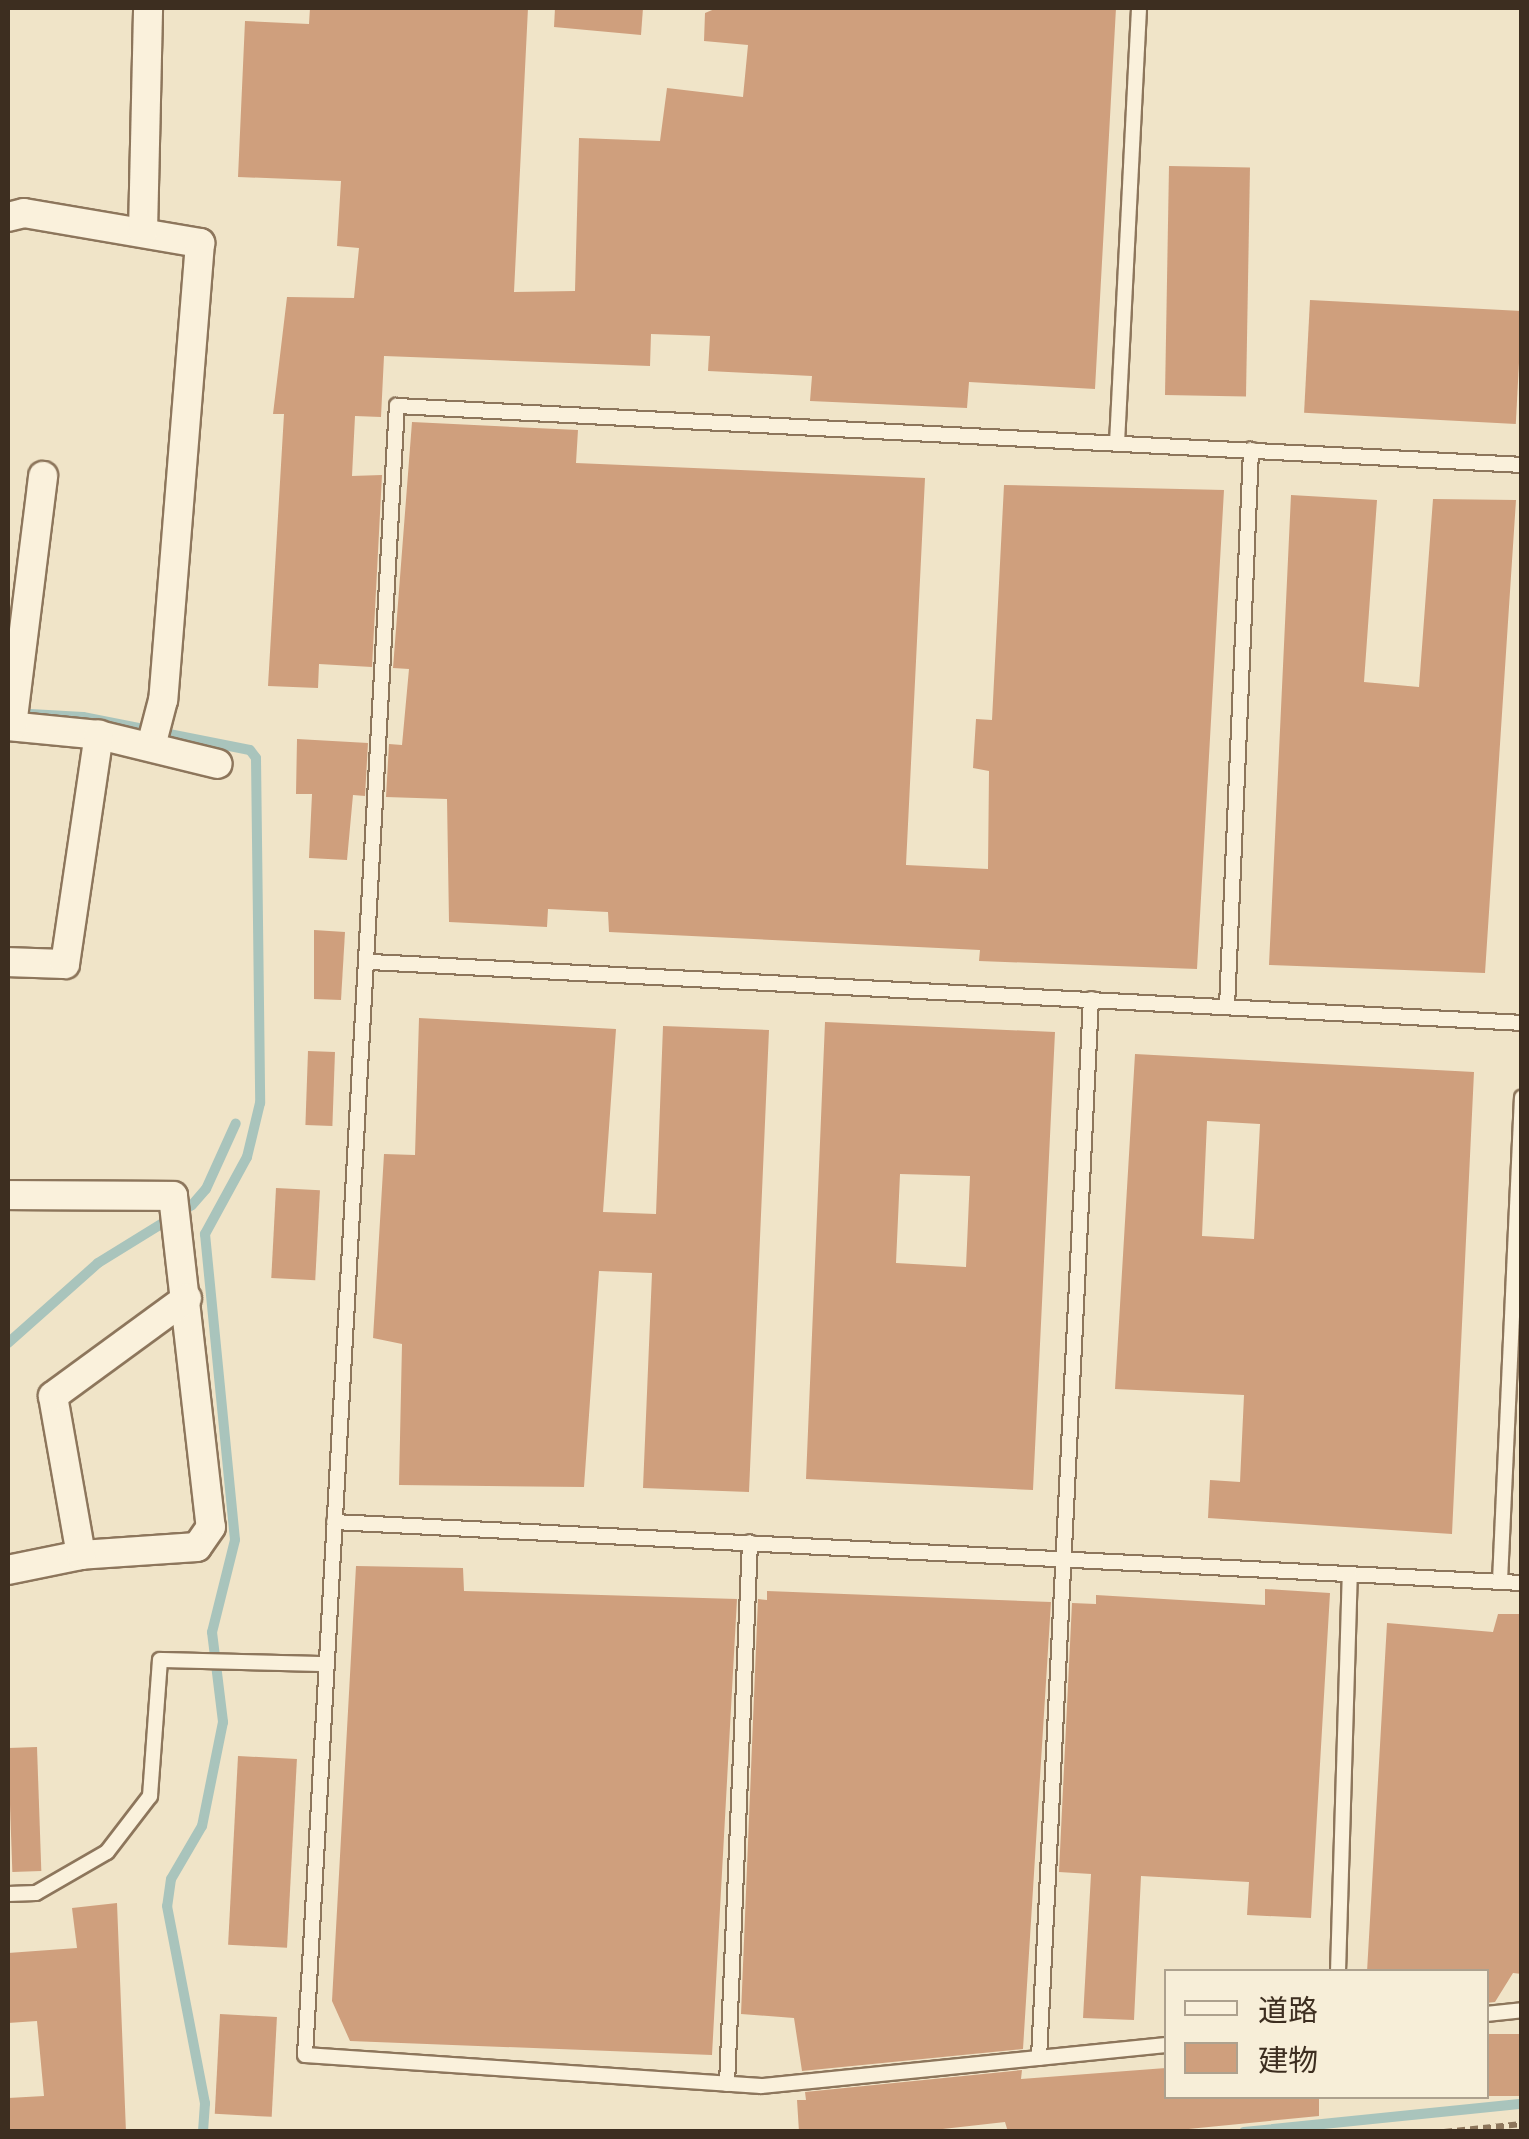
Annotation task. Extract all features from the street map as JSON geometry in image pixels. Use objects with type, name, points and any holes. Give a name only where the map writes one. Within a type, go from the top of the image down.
[{"type":"street","points":[[143,232],[148,9]]},
{"type":"street","points":[[8,217],[24,213],[200,242],[154,736]]},
{"type":"street","points":[[43,476],[21,552],[12,719],[100,735],[154,736],[218,764]]},
{"type":"street","points":[[8,962],[65,964],[100,735]]},
{"type":"street","points":[[8,1196],[173,1196],[211,1526],[197,1547],[81,1555],[8,1567]]},
{"type":"street","points":[[81,1555],[53,1396],[187,1298]]},
{"type":"lane","points":[[1116,443],[1139,8]]},
{"type":"lane","points":[[1164,2045],[761,2086],[305,2055],[323,1664],[371,962],[397,406],[1522,464]]},
{"type":"lane","points":[[1226,1007],[1250,450]]},
{"type":"lane","points":[[371,962],[1522,1023]]},
{"type":"lane","points":[[1039,2058],[1091,999]]},
{"type":"lane","points":[[1500,1582],[1522,1097]]},
{"type":"lane","points":[[334,1522],[1522,1582]]},
{"type":"lane","points":[[727,2084],[750,1542]]},
{"type":"lane","points":[[1338,1969],[1350,1574]]},
{"type":"lane","points":[[8,1894],[36,1893],[108,1852],[150,1796],[160,1660],[323,1664]]},
{"type":"lane","points":[[1489,2014],[1522,2010]]},
{"type":"path","points":[[1444,2132],[1522,2124]]},
{"type":"building","points":[[310,8],[528,8],[514,292],[575,291],[579,138],[660,141],[667,88],[743,97],[748,45],[704,41],[705,13],[717,8],[1116,8],[1095,389],[969,382],[967,408],[810,401],[812,376],[708,371],[710,336],[651,334],[650,366],[384,356],[381,417],[355,416],[352,476],[382,475],[372,667],[319,664],[318,688],[268,686],[284,414],[273,414],[287,297],[354,298],[359,248],[337,246],[341,181],[238,177],[245,21],[309,24]]},
{"type":"building","points":[[555,8],[643,8],[641,35],[554,27]]},
{"type":"building","points":[[1169,166],[1250,167],[1246,396],[1165,395]]},
{"type":"building","points":[[1310,300],[1522,311],[1516,424],[1304,413]]},
{"type":"building","points":[[412,422],[578,430],[576,463],[925,478],[906,865],[988,869],[989,771],[973,768],[976,719],[992,720],[1004,485],[1224,490],[1197,969],[979,961],[980,950],[609,932],[608,912],[548,909],[547,927],[449,922],[447,799],[386,797],[389,744],[402,745],[409,669],[393,668]]},
{"type":"building","points":[[1291,495],[1377,500],[1364,682],[1419,687],[1433,499],[1516,500],[1485,973],[1269,965]]},
{"type":"building","points":[[297,739],[368,743],[365,796],[353,795],[347,860],[309,858],[312,794],[296,794]]},
{"type":"building","points":[[314,930],[345,932],[341,1000],[314,999]]},
{"type":"building","points":[[419,1018],[616,1029],[603,1212],[656,1214],[663,1026],[769,1030],[749,1492],[643,1488],[652,1273],[599,1271],[584,1487],[399,1485],[402,1344],[373,1338],[384,1154],[415,1155]]},
{"type":"building","points":[[825,1022],[1055,1032],[1033,1490],[806,1479]],"holes":[[[900,1174],[970,1176],[966,1267],[896,1263]]]},
{"type":"building","points":[[308,1051],[335,1052],[332,1126],[305,1125]]},
{"type":"building","points":[[1135,1054],[1474,1072],[1452,1534],[1208,1518],[1210,1480],[1240,1482],[1244,1395],[1115,1389]],"holes":[[[1207,1121],[1260,1124],[1254,1239],[1202,1236]]]},
{"type":"building","points":[[276,1188],[320,1190],[315,1280],[271,1278]]},
{"type":"building","points":[[356,1566],[463,1568],[464,1591],[737,1599],[712,2055],[350,2041],[332,2001]]},
{"type":"building","points":[[1265,1589],[1330,1593],[1311,1918],[1247,1915],[1249,1882],[1141,1876],[1134,2020],[1083,2018],[1091,1874],[1059,1872],[1072,1603],[1096,1604],[1096,1595],[1265,1605]]},
{"type":"building","points":[[767,1591],[1051,1602],[1023,2049],[802,2071],[794,2018],[741,2014],[758,1599],[767,1600]]},
{"type":"building","points":[[1498,1614],[1522,1614],[1522,1974],[1513,1973],[1495,2002],[1489,2003],[1489,1969],[1367,1969],[1387,1623],[1493,1632]]},
{"type":"building","points":[[37,1747],[41,1871],[12,1872],[8,1748]]},
{"type":"building","points":[[238,1756],[297,1759],[287,1948],[228,1945]]},
{"type":"building","points":[[117,1903],[126,2132],[8,2132],[8,2098],[44,2096],[37,2021],[8,2023],[8,1953],[77,1948],[72,1908]]},
{"type":"building","points":[[220,2014],[277,2017],[272,2117],[215,2114]]},
{"type":"building","points":[[1489,2034],[1522,2034],[1522,2096],[1489,2096]]},
{"type":"building","points":[[1164,2068],[1164,2099],[1319,2099],[1319,2116],[1158,2132],[1008,2132],[1005,2122],[916,2132],[799,2132],[797,2100],[806,2100],[805,2092],[1022,2070],[1021,2079]]},
{"type":"waterway","points":[[13,713],[83,717],[250,750],[256,758],[260,1103],[247,1157],[205,1234],[235,1540],[212,1632],[223,1722],[202,1826],[171,1879],[167,1906],[205,2103],[203,2132]]},
{"type":"waterway","points":[[8,1343],[98,1263],[192,1205],[206,1189],[236,1123]]},
{"type":"waterway","points":[[1244,2132],[1522,2104]]}]
